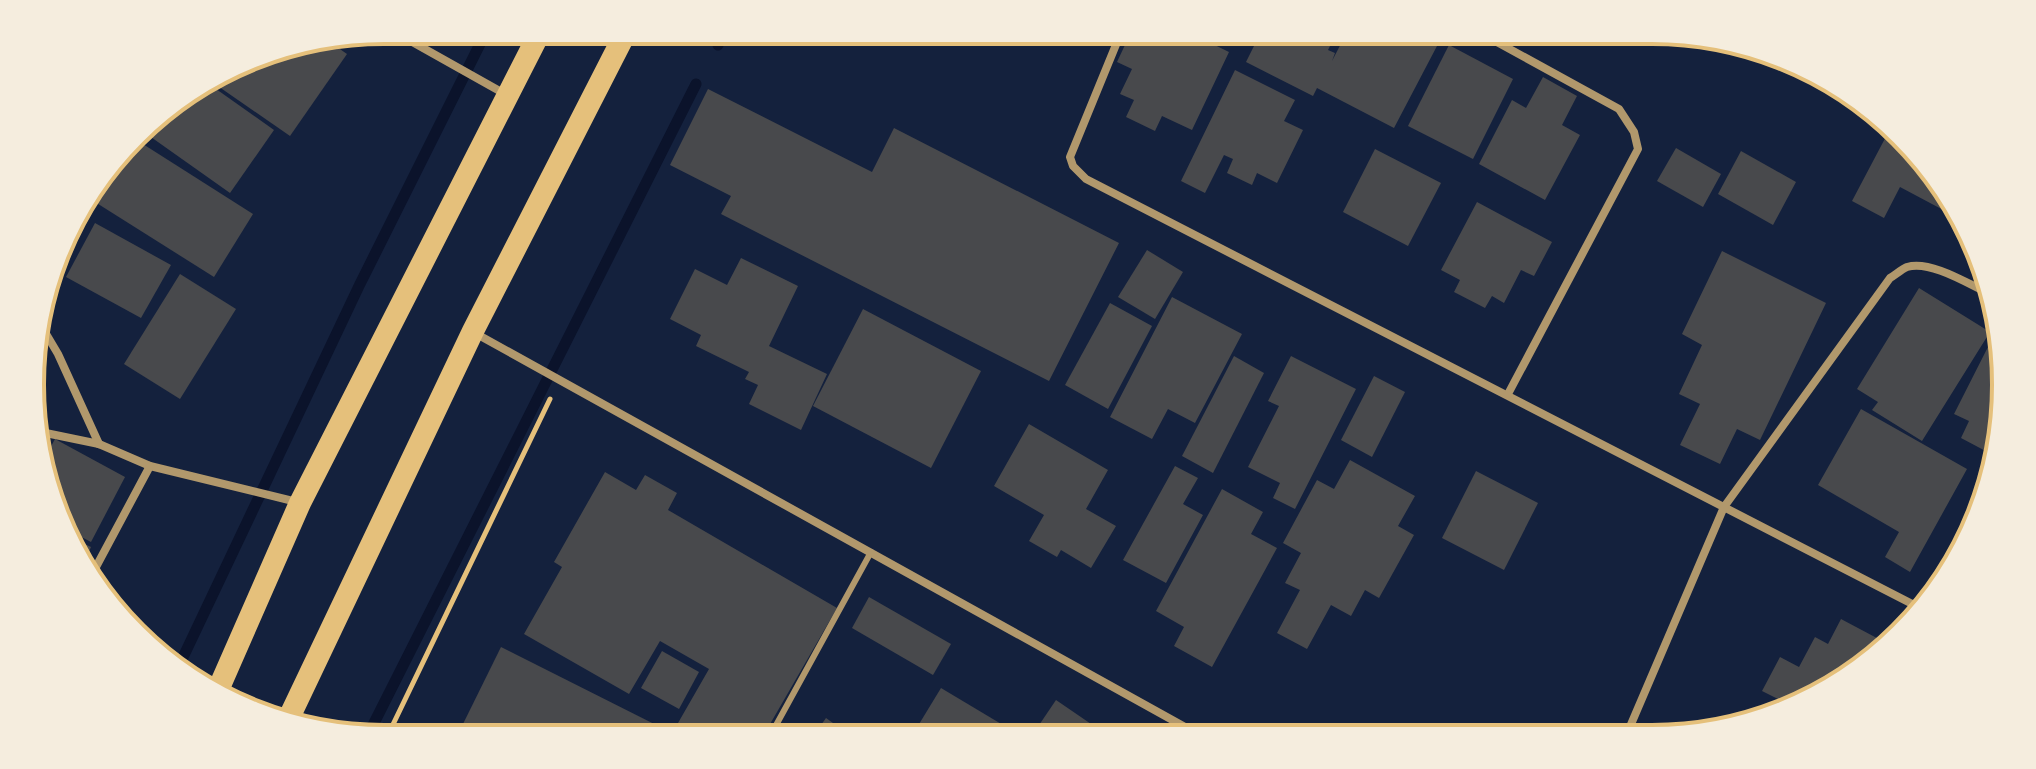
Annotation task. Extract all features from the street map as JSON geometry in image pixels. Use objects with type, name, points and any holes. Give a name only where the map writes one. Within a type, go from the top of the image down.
[{"type":"highway","points":[[221,683],[300,503],[533,44]]},
{"type":"highway","points":[[292,712],[481,336],[620,44]]},
{"type":"street","points":[[416,44],[506,95]]},
{"type":"street","points":[[1116,44],[1070,157],[1078,173],[1086,179],[1912,604]]},
{"type":"street","points":[[1501,44],[1619,109],[1634,132],[1638,149],[1508,394]]},
{"type":"street","points":[[1631,725],[1724,507],[1890,278],[1908,267],[1929,268],[1946,272],[1978,288]]},
{"type":"street","points":[[481,336],[1181,725]]},
{"type":"street","points":[[48,337],[99,444]]},
{"type":"street","points":[[48,433],[99,444],[150,466],[300,503]]},
{"type":"street","points":[[96,566],[150,466]]},
{"type":"lane","points":[[776,725],[871,552]]},
{"type":"path","points":[[393,725],[559,380]]},
{"type":"building","points":[[1125,44],[1213,44],[1229,52],[1192,130],[1162,116],[1155,131],[1126,117],[1134,100],[1120,94],[1132,69],[1117,62]]},
{"type":"building","points":[[1255,44],[1331,44],[1328,50],[1335,53],[1332,61],[1341,44],[1437,46],[1394,128],[1317,88],[1313,96],[1246,62]]},
{"type":"building","points":[[1449,45],[1513,79],[1473,159],[1408,126]]},
{"type":"building","points":[[338,47],[347,54],[290,136],[219,87],[275,62]]},
{"type":"building","points":[[1235,70],[1295,100],[1284,121],[1303,130],[1277,183],[1257,173],[1252,185],[1227,173],[1233,159],[1224,155],[1205,193],[1181,181]]},
{"type":"building","points":[[1543,77],[1577,96],[1562,125],[1580,135],[1545,200],[1479,164],[1512,100],[1526,108]]},
{"type":"building","points":[[216,89],[274,130],[230,193],[151,137],[177,114]]},
{"type":"building","points":[[708,89],[872,172],[894,128],[1119,243],[1049,381],[721,214],[731,196],[670,165]]},
{"type":"building","points":[[1886,138],[1922,177],[1944,210],[1900,187],[1884,218],[1852,201]]},
{"type":"building","points":[[144,144],[253,214],[214,277],[96,203],[114,177]]},
{"type":"building","points":[[1676,148],[1721,174],[1703,207],[1657,181]]},
{"type":"building","points":[[1375,149],[1441,183],[1408,246],[1343,212]]},
{"type":"building","points":[[1741,151],[1796,182],[1773,225],[1718,194]]},
{"type":"building","points":[[1477,202],[1552,242],[1534,276],[1521,270],[1504,303],[1492,296],[1485,308],[1454,292],[1460,280],[1441,270]]},
{"type":"building","points":[[95,223],[171,265],[141,318],[66,277]]},
{"type":"building","points":[[1147,250],[1183,272],[1155,319],[1118,297]]},
{"type":"building","points":[[1722,251],[1826,303],[1760,440],[1737,429],[1720,464],[1680,445],[1700,404],[1679,394],[1702,345],[1682,334]]},
{"type":"building","points":[[741,258],[798,286],[769,346],[827,374],[801,430],[749,404],[758,385],[745,379],[749,372],[696,346],[701,335],[670,319],[695,269],[727,285]]},
{"type":"building","points":[[180,274],[236,309],[180,399],[124,364]]},
{"type":"building","points":[[1919,288],[1987,330],[1988,335],[1922,441],[1872,410],[1878,402],[1857,389]]},
{"type":"building","points":[[1172,297],[1242,334],[1195,423],[1168,409],[1152,439],[1110,417]]},
{"type":"building","points":[[1110,303],[1152,326],[1108,409],[1065,385]]},
{"type":"building","points":[[863,309],[981,371],[931,468],[813,406]]},
{"type":"building","points":[[1989,344],[1992,384],[1985,451],[1961,438],[1969,421],[1954,414]]},
{"type":"building","points":[[1234,356],[1264,373],[1213,473],[1182,456]]},
{"type":"building","points":[[1291,356],[1356,389],[1295,509],[1273,498],[1280,483],[1248,467],[1279,406],[1268,401]]},
{"type":"building","points":[[1374,376],[1405,392],[1372,457],[1341,440]]},
{"type":"building","points":[[1861,409],[1967,469],[1910,572],[1885,557],[1899,532],[1818,485]]},
{"type":"building","points":[[1029,424],[1108,470],[1086,509],[1116,526],[1091,568],[1061,550],[1057,557],[1029,541],[1044,515],[994,486]]},
{"type":"building","points":[[55,439],[125,477],[91,542],[80,536],[70,515],[50,448]]},
{"type":"building","points":[[1350,460],[1415,496],[1398,526],[1414,535],[1379,598],[1365,590],[1351,616],[1331,605],[1307,649],[1277,633],[1300,590],[1285,583],[1301,553],[1283,543],[1317,480],[1334,489]]},
{"type":"building","points":[[1175,466],[1198,478],[1183,504],[1203,515],[1166,583],[1123,560]]},
{"type":"building","points":[[1476,471],[1538,503],[1504,570],[1442,538]]},
{"type":"building","points":[[605,472],[636,490],[645,475],[677,493],[668,510],[837,608],[770,725],[681,725],[678,723],[709,669],[660,641],[629,694],[524,634],[562,567],[554,562]]},
{"type":"building","points":[[1222,489],[1263,512],[1251,534],[1277,548],[1212,667],[1174,646],[1184,627],[1156,611]]},
{"type":"building","points":[[869,597],[951,644],[933,675],[852,628]]},
{"type":"building","points":[[1841,619],[1878,639],[1841,668],[1782,699],[1777,701],[1762,691],[1780,657],[1799,667],[1815,637],[1828,644]]},
{"type":"building","points":[[501,647],[656,725],[462,725]]},
{"type":"building","points":[[662,651],[699,672],[679,709],[641,688]]},
{"type":"building","points":[[941,688],[1003,725],[918,725]]},
{"type":"building","points":[[1056,700],[1093,725],[1039,725]]},
{"type":"building","points":[[826,718],[836,725],[821,725]]},
{"type":"waterway","points":[[182,659],[359,286],[480,44]]},
{"type":"waterway","points":[[373,725],[696,84]]}]
